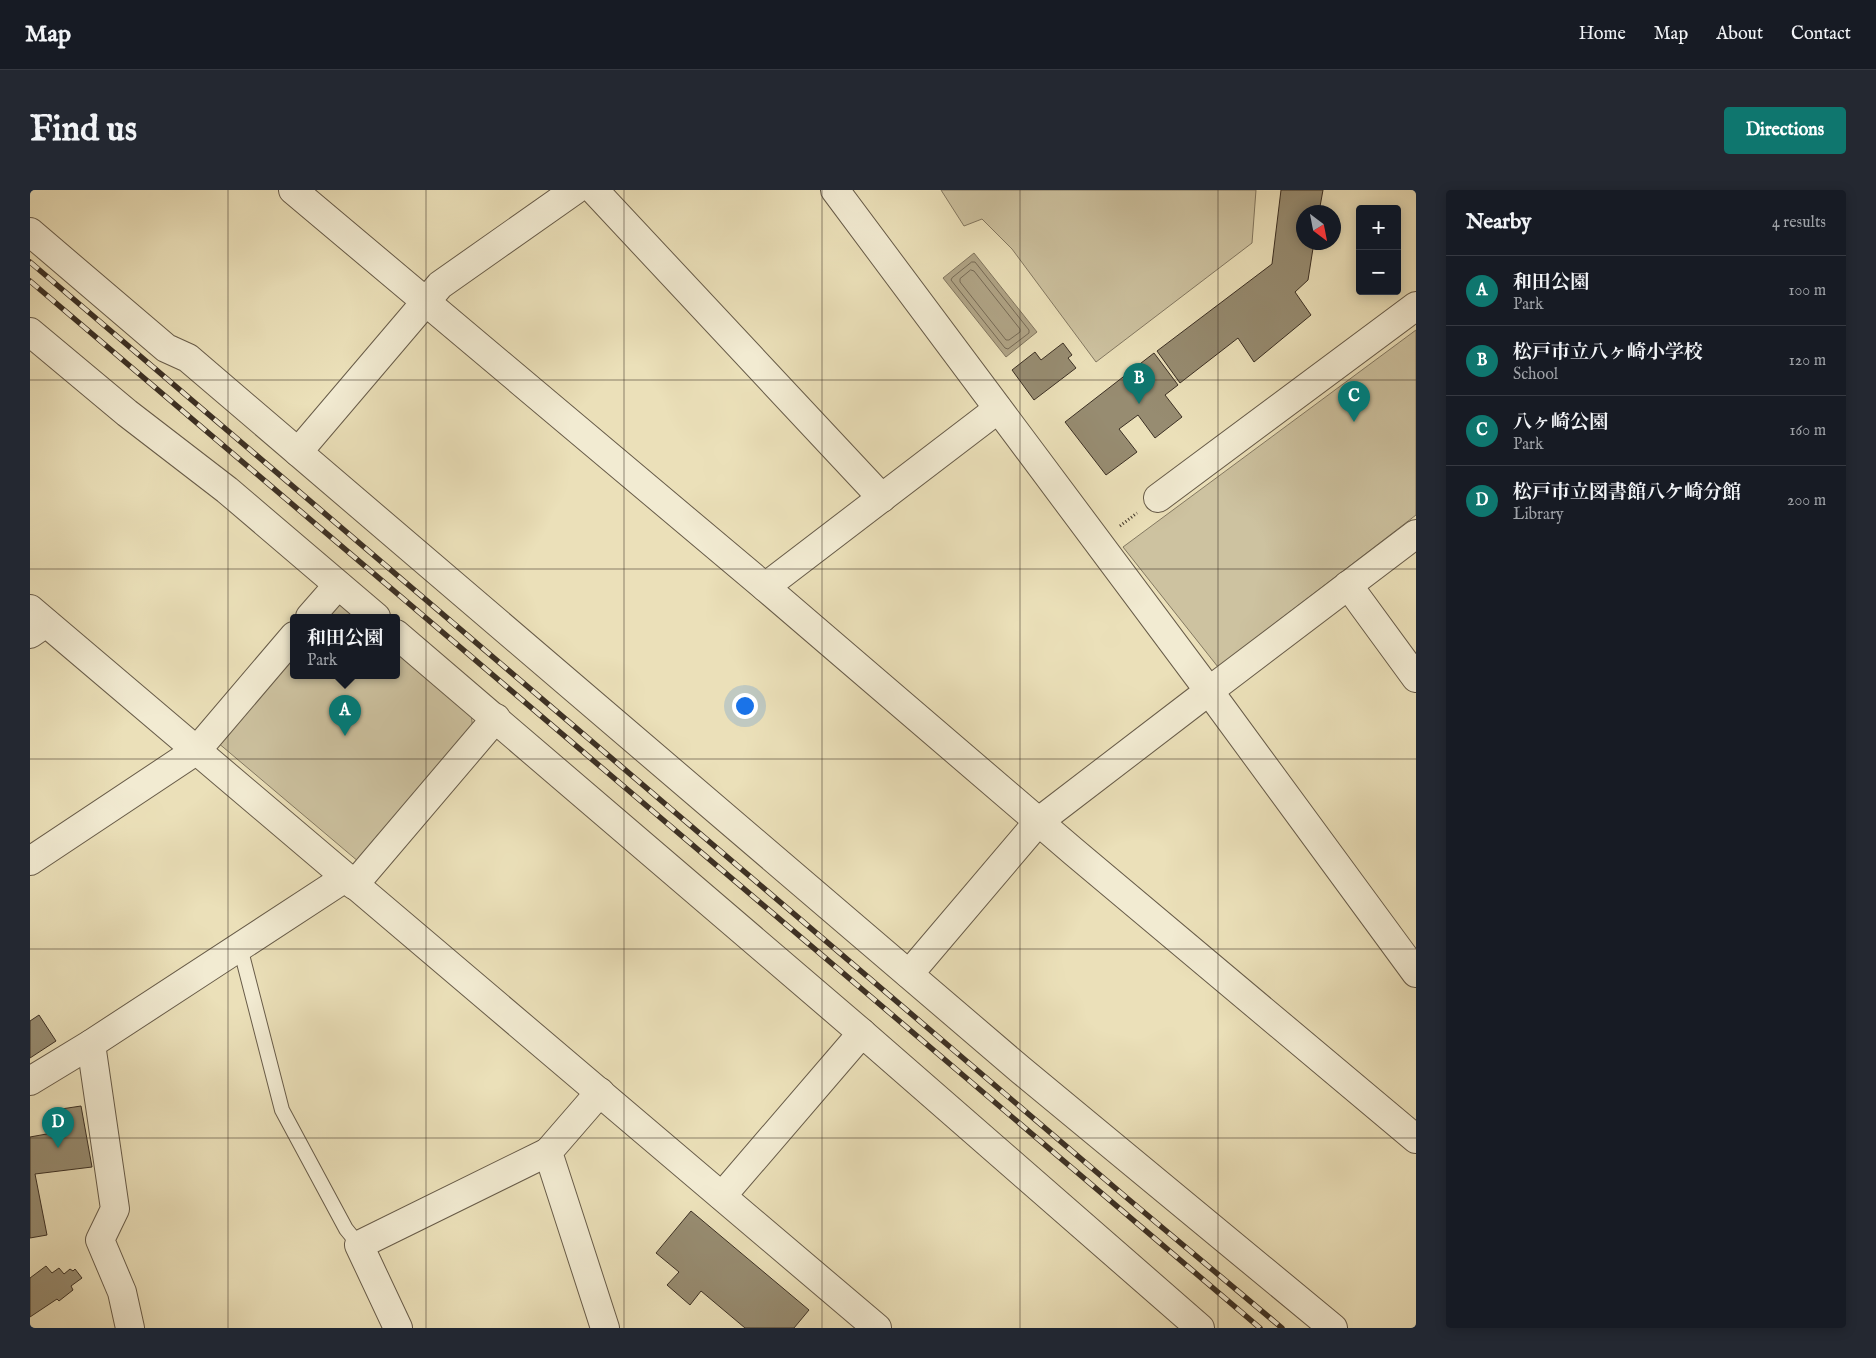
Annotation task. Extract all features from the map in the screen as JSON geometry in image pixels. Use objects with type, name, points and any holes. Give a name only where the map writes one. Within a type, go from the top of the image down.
[{"type":"street","points":[[298,452],[440,285],[575,190]]},
{"type":"street","points":[[594,190],[882,498]]},
{"type":"street","points":[[835,190],[1099,542],[1416,973]]},
{"type":"street","points":[[295,191],[765,587],[1038,822],[1412,1129]]},
{"type":"street","points":[[30,232],[166,348],[188,358],[1022,1071],[1334,1328]]},
{"type":"street","points":[[1158,498],[1416,306]]},
{"type":"street","points":[[30,332],[127,413],[227,490],[372,614]]},
{"type":"street","points":[[765,587],[998,409]]},
{"type":"street","points":[[909,974],[1038,822],[1416,534]]},
{"type":"street","points":[[313,614],[338,585]]},
{"type":"street","points":[[1348,585],[1416,678]]},
{"type":"street","points":[[35,622],[197,750],[349,882],[722,1196],[869,1326]]},
{"type":"street","points":[[400,637],[862,1033],[1200,1328]]},
{"type":"street","points":[[30,861],[197,750],[290,641]]},
{"type":"street","points":[[30,1081],[91,1044],[240,947],[349,882],[496,718]]},
{"type":"street","points":[[722,1196],[862,1033]]},
{"type":"street","points":[[91,1044],[115,1208],[100,1240],[122,1292],[130,1328]]},
{"type":"street","points":[[398,1328],[359,1245],[548,1152],[600,1092]]},
{"type":"street","points":[[548,1152],[605,1328]]},
{"type":"lane","points":[[240,947],[282,1110],[346,1229],[359,1245]]},
{"type":"path","points":[[1099,542],[1158,498]]},
{"type":"shaded area","points":[[941,190],[1256,190],[1252,243],[1096,362],[1012,249],[982,219],[964,226]]},
{"type":"shaded area","points":[[1416,330],[1416,515],[1218,667],[1123,547]]},
{"type":"shaded area","points":[[345,603],[358,614],[326,614],[330,609]]},
{"type":"shaded area","points":[[400,650],[471,712],[473,731],[359,862],[217,742],[290,657],[290,679],[400,679]]},
{"type":"water","points":[[974,253],[1037,332],[1006,357],[943,278]]},
{"type":"building","points":[[1281,190],[1323,190],[1320,205],[1296,205],[1296,250],[1313,250],[1308,280],[1295,292],[1311,315],[1254,362],[1238,338],[1180,383],[1157,351],[1272,264]]},
{"type":"building","points":[[1063,343],[1072,355],[1068,358],[1076,368],[1034,400],[1012,370],[1035,352],[1041,360]]},
{"type":"building","points":[[1154,353],[1178,385],[1165,395],[1182,417],[1155,438],[1138,415],[1119,429],[1137,452],[1106,475],[1065,422]]},
{"type":"building","points":[[39,1015],[56,1041],[30,1058],[30,1021]]},
{"type":"building","points":[[81,1106],[92,1167],[35,1174],[47,1235],[30,1238],[30,1137],[52,1133],[48,1111]]},
{"type":"building","points":[[691,1211],[809,1310],[794,1328],[745,1328],[701,1291],[690,1305],[667,1285],[679,1272],[656,1253]]},
{"type":"building","points":[[46,1266],[52,1273],[59,1268],[64,1274],[70,1269],[73,1271],[75,1269],[82,1278],[71,1286],[73,1290],[59,1301],[57,1299],[30,1317],[30,1278]]},
{"type":"railway","points":[[30,262],[1127,1198],[1282,1328]]},
{"type":"railway","points":[[30,281],[1260,1328]]},
{"type":"place","name":"松戸市立八ヶ崎小学校","points":[[1139,404]]},
{"type":"place","name":"八ヶ崎公園","points":[[1354,422]]},
{"type":"place","name":"和田公園","points":[[345,736]]},
{"type":"place","name":"松戸市立図書館八ケ崎分館","points":[[58,1148]]}]
